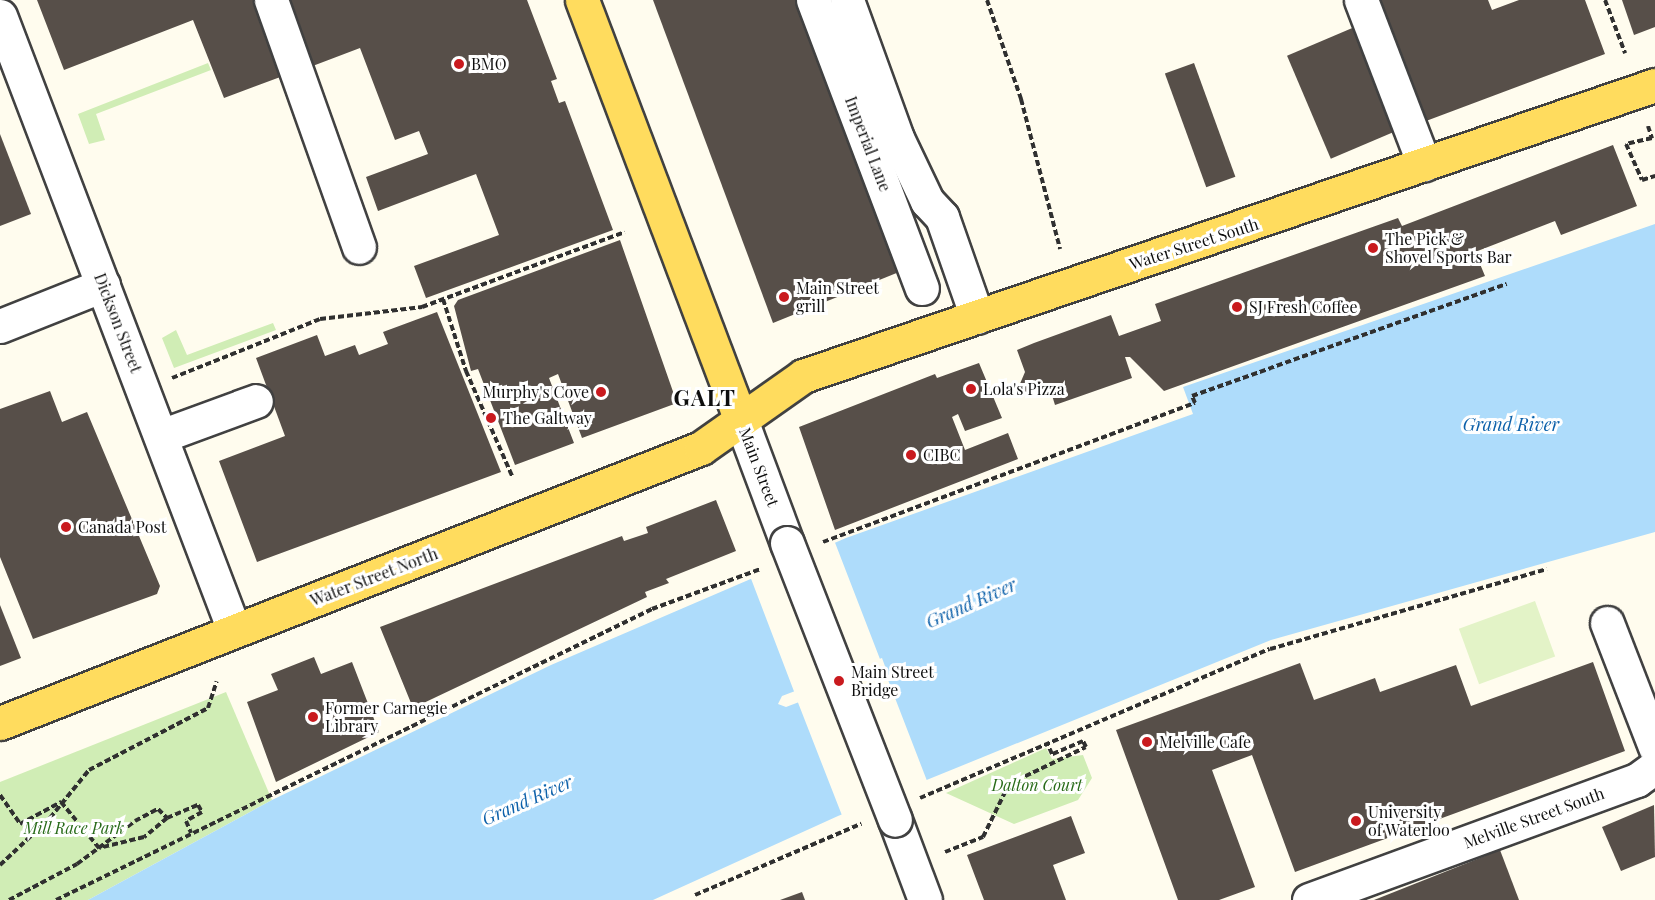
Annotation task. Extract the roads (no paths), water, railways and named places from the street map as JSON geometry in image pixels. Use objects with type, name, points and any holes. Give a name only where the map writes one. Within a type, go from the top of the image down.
[{"type":"main road","name":"Main Street","points":[[582,0],[741,420]]},
{"type":"main road","name":"Water Street South","points":[[741,420],[803,376],[1655,85]]},
{"type":"main road","name":"Water Street North","points":[[0,723],[701,448],[741,420]]},
{"type":"street","points":[[271,0],[359,247]]},
{"type":"street","name":"Imperial Lane","points":[[813,0],[922,288]]},
{"type":"street","points":[[847,0],[897,138],[927,201],[942,217],[977,317]]},
{"type":"street","points":[[1361,0],[1424,164]]},
{"type":"street","name":"Dickson Street","points":[[0,16],[234,630]]},
{"type":"street","points":[[0,326],[103,285]]},
{"type":"street","points":[[161,436],[256,401]]},
{"type":"street","name":"Main Street","points":[[741,420],[894,813],[925,900]]},
{"type":"street","points":[[1607,623],[1655,747]]},
{"type":"street","name":"Melville Street South","points":[[1309,900],[1637,780],[1655,767]]},
{"type":"water","name":"Grand River","points":[[1655,224],[1655,532],[1271,640],[838,816],[653,900],[88,900],[272,800],[551,665],[846,538],[1193,414],[1183,387]],"holes":[[[882,658],[886,669],[786,707],[778,704],[782,696]]]},
{"type":"place","name":"BMO","points":[[459,64]]},
{"type":"place","name":"The Pick & Shovel Sports Bar","points":[[1373,248]]},
{"type":"place","name":"Main Street grill","points":[[784,297]]},
{"type":"place","name":"SJ Fresh Coffee","points":[[1237,307]]},
{"type":"place","name":"Lola's Pizza","points":[[971,389]]},
{"type":"place","name":"Murphy's Cove","points":[[601,392]]},
{"type":"place","name":"The Galtway","points":[[491,418]]},
{"type":"place","name":"CIBC","points":[[911,455]]},
{"type":"place","name":"Canada Post","points":[[66,527]]},
{"type":"place","name":"Main Street Bridge","points":[[839,681]]},
{"type":"place","name":"Former Carnegie Library","points":[[313,717]]},
{"type":"place","name":"Melville Cafe","points":[[1147,742]]},
{"type":"place","name":"University of Waterloo","points":[[1356,821]]},
{"type":"district","name":"GALT","points":[[705,398]]},
{"type":"park label","name":"Dalton Court","points":[[1037,785]]},
{"type":"park label","name":"Mill Race Park","points":[[74,828]]}]
